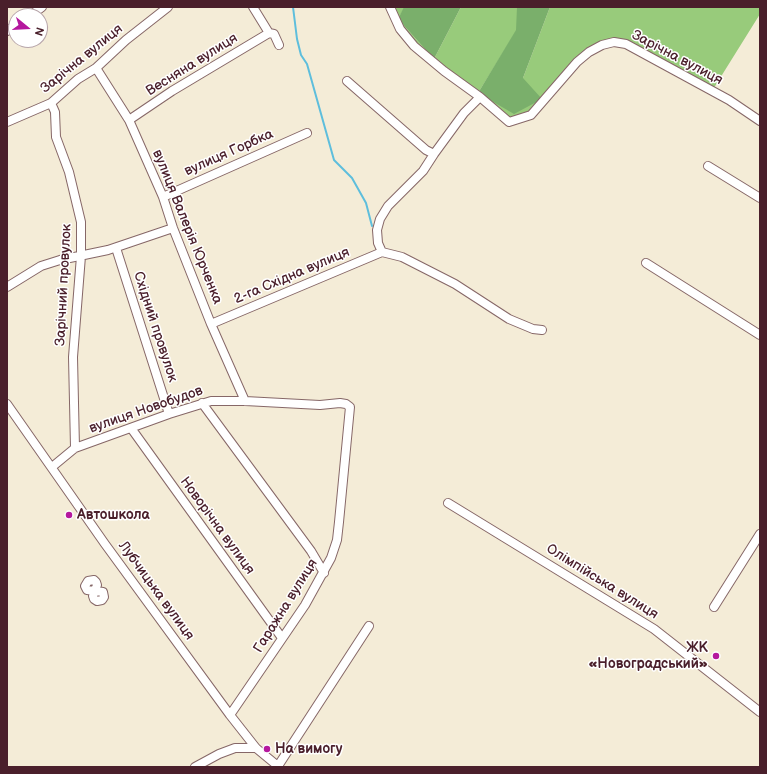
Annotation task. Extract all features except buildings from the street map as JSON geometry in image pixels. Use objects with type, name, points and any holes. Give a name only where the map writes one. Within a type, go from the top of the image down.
[{"type":"street","name":"Зарічна вулиця","points":[[7,122],[51,103],[78,80],[96,68],[126,40],[168,7]]},
{"type":"street","points":[[253,7],[269,33],[274,34],[279,45]]},
{"type":"street","name":"Зарічна вулиця","points":[[390,7],[400,29],[414,46],[444,71],[480,97],[509,122],[531,115],[577,62],[589,52],[602,45],[614,42],[626,44],[729,100],[760,122]]},
{"type":"street","name":"Весняна вулиця","points":[[129,120],[172,91],[269,33]]},
{"type":"street","name":"вулиця Валерія Юрченка","points":[[96,68],[129,120],[163,197],[173,228],[245,401]]},
{"type":"street","points":[[347,81],[426,150],[434,154]]},
{"type":"street","points":[[480,97],[464,113],[423,171],[388,206],[380,219],[377,230],[378,243],[382,252],[402,257],[455,284],[509,319],[533,329],[542,330]]},
{"type":"street","name":"Зарічний провулок","points":[[51,103],[55,112],[56,137],[77,202],[81,222],[73,357],[75,448]]},
{"type":"street","name":"вулиця Горбка","points":[[163,197],[307,133]]},
{"type":"street","points":[[708,166],[760,198]]},
{"type":"street","points":[[7,287],[41,266],[116,248],[173,228]]},
{"type":"street","name":"Східний провулок","points":[[116,248],[169,414]]},
{"type":"street","name":"2-га Східна вулиця","points":[[212,324],[382,252]]},
{"type":"street","points":[[646,263],[760,335]]},
{"type":"street","name":"вулиця Новобудов","points":[[52,468],[75,448],[202,403],[222,400],[275,404],[320,405],[340,403],[346,404],[350,407]]},
{"type":"street","points":[[202,403],[311,551],[324,573]]},
{"type":"street","name":"Лубчицька вулиця","points":[[7,404],[105,544],[230,715],[256,748],[278,767]]},
{"type":"street","name":"Гаражна вулиця","points":[[230,715],[282,638],[332,558],[337,540],[350,407]]},
{"type":"street","name":"Новорічна вулиця","points":[[131,428],[282,638]]},
{"type":"street","name":"Олімпійська вулиця","points":[[448,503],[654,629],[760,712]]},
{"type":"street","points":[[714,607],[760,534]]},
{"type":"street","points":[[278,767],[369,626]]},
{"type":"street","points":[[195,767],[219,754],[235,748],[256,748]]},
{"type":"green space","points":[[390,7],[405,7],[398,19],[434,59],[461,7],[517,7],[517,30],[478,93],[523,78],[550,7],[760,7],[760,14],[712,91],[614,42],[589,52],[531,115],[509,122],[414,46]]},
{"type":"green space","points":[[404,7],[461,7],[434,59],[398,19]]},
{"type":"green space","points":[[517,7],[550,7],[523,78],[542,99],[514,114],[478,93],[516,30]]},
{"type":"waterway","points":[[293,7],[297,39],[301,55],[307,64],[334,160],[352,178],[366,203],[372,226]]},
{"type":"place","name":"Автошкола","points":[[69,515]]},
{"type":"place","name":"ЖК «Новоградський»","points":[[716,656]]},
{"type":"place","name":"На вимогу","points":[[267,749]]}]
